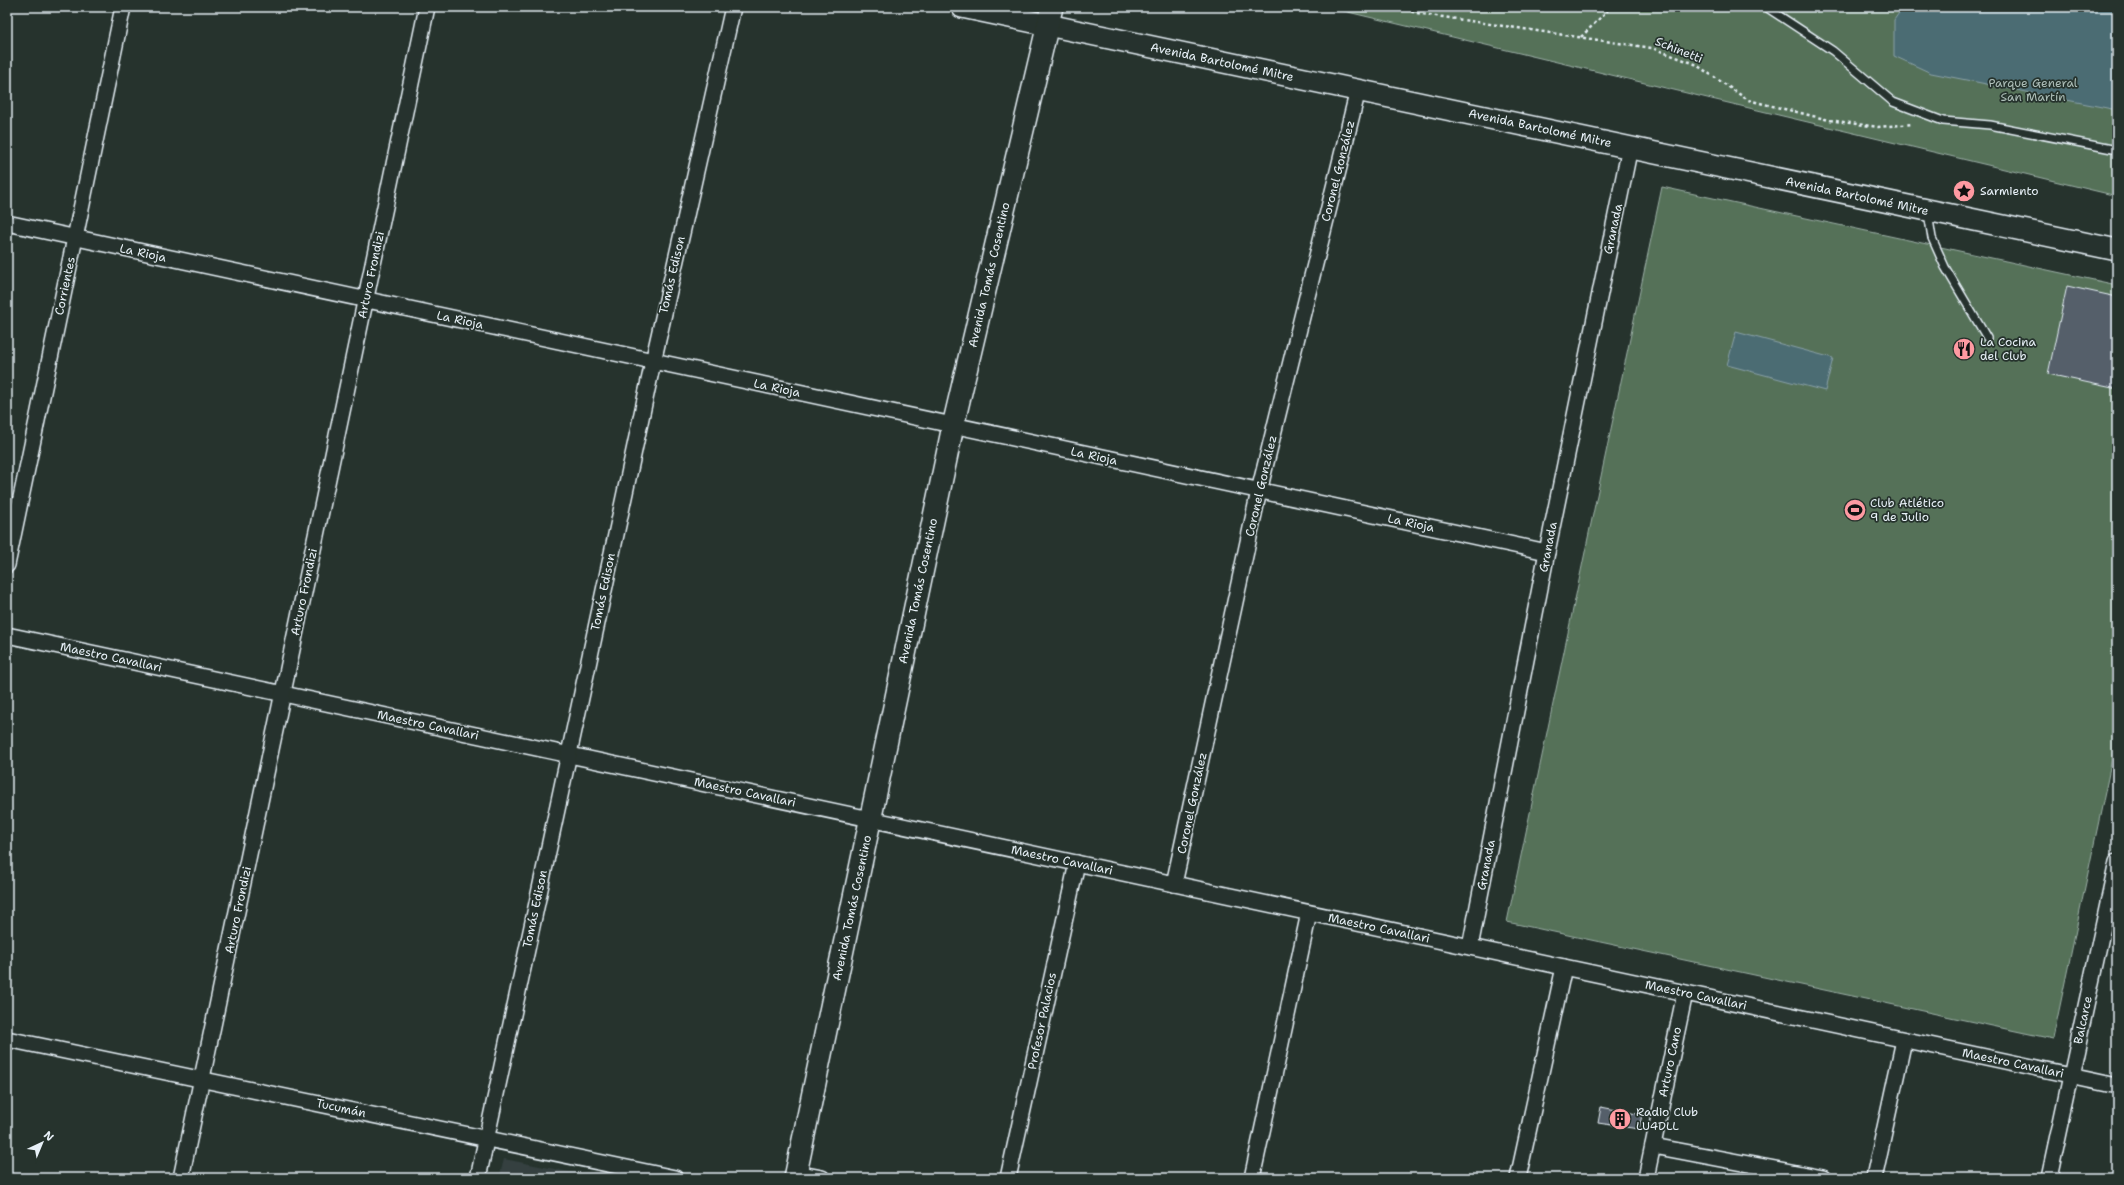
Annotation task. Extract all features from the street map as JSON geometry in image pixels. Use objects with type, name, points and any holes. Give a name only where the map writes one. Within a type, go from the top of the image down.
[{"type":"main road","name":"Avenida Bartolomé Mitre","points":[[962,7],[1050,16],[1358,90],[2117,250]]},
{"type":"main road","name":"Avenida Tomás Cosentino","points":[[796,1175],[953,426],[1050,16]]},
{"type":"street","name":"Corrientes","points":[[7,565],[124,7]]},
{"type":"street","name":"Arturo Frondizi","points":[[181,1178],[427,7]]},
{"type":"street","name":"Tomás Edison","points":[[478,1178],[653,362],[733,7]]},
{"type":"street","name":"Coronel González","points":[[1174,884],[1259,491],[1358,90]]},
{"type":"street","name":"Granada","points":[[1470,947],[1547,552],[1630,147]]},
{"type":"street","name":"La Rioja","points":[[7,223],[1547,552]]},
{"type":"street","name":"Maestro Cavallari","points":[[7,635],[2117,1085]]},
{"type":"street","name":"Balcarce","points":[[2049,1178],[2117,862]]},
{"type":"street","name":"Profesor Palacios","points":[[1008,1178],[1077,863]]},
{"type":"street","points":[[1252,1178],[1309,913]]},
{"type":"street","points":[[1518,1178],[1564,967]]},
{"type":"street","name":"Arturo Cano","points":[[1646,1178],[1685,993]]},
{"type":"street","name":"Tucumán","points":[[7,1039],[675,1178]]},
{"type":"street","points":[[1874,1178],[1904,1040]]},
{"type":"street","points":[[1652,1146],[1813,1177]]},
{"type":"street","points":[[796,1175],[822,1178]]},
{"type":"lane","points":[[1766,7],[1833,51],[1893,102],[1943,121],[1990,125],[2117,150]]},
{"type":"lane","points":[[1928,211],[1932,238],[1945,267],[1987,338]]},
{"type":"path","name":"Schinetti","points":[[1400,7],[1416,13],[1652,48],[1695,64],[1748,100],[1829,120],[1878,127],[1943,121]]},
{"type":"path","points":[[1581,37],[1611,7]]},
{"type":"shaded area","points":[[504,1159],[600,1178],[499,1178]]},
{"type":"green space","name":"Parque General San Martín","points":[[1327,7],[2117,7],[2117,196]]},
{"type":"green space","name":"Club Atlético 9 de Julio","points":[[1662,187],[2117,285],[2117,735],[2053,1039],[1507,922]]},
{"type":"water","points":[[1903,7],[2117,7],[2117,110],[1931,73],[1894,56],[1894,20]]},
{"type":"water","points":[[1736,332],[1833,358],[1825,391],[1727,365]]},
{"type":"building","points":[[2067,286],[2117,297],[2117,389],[2048,374]]},
{"type":"building","name":"Radio Club LU4DLL","points":[[1601,1107],[1642,1115],[1639,1129],[1598,1123]]},
{"type":"place","name":"Sarmiento","points":[[1964,191]]},
{"type":"place","name":"La Cocina del Club","points":[[1964,349]]},
{"type":"place","name":"Club Atlético 9 de Julio","points":[[1855,510]]},
{"type":"place","name":"Radio Club LU4DLL","points":[[1620,1119]]}]
